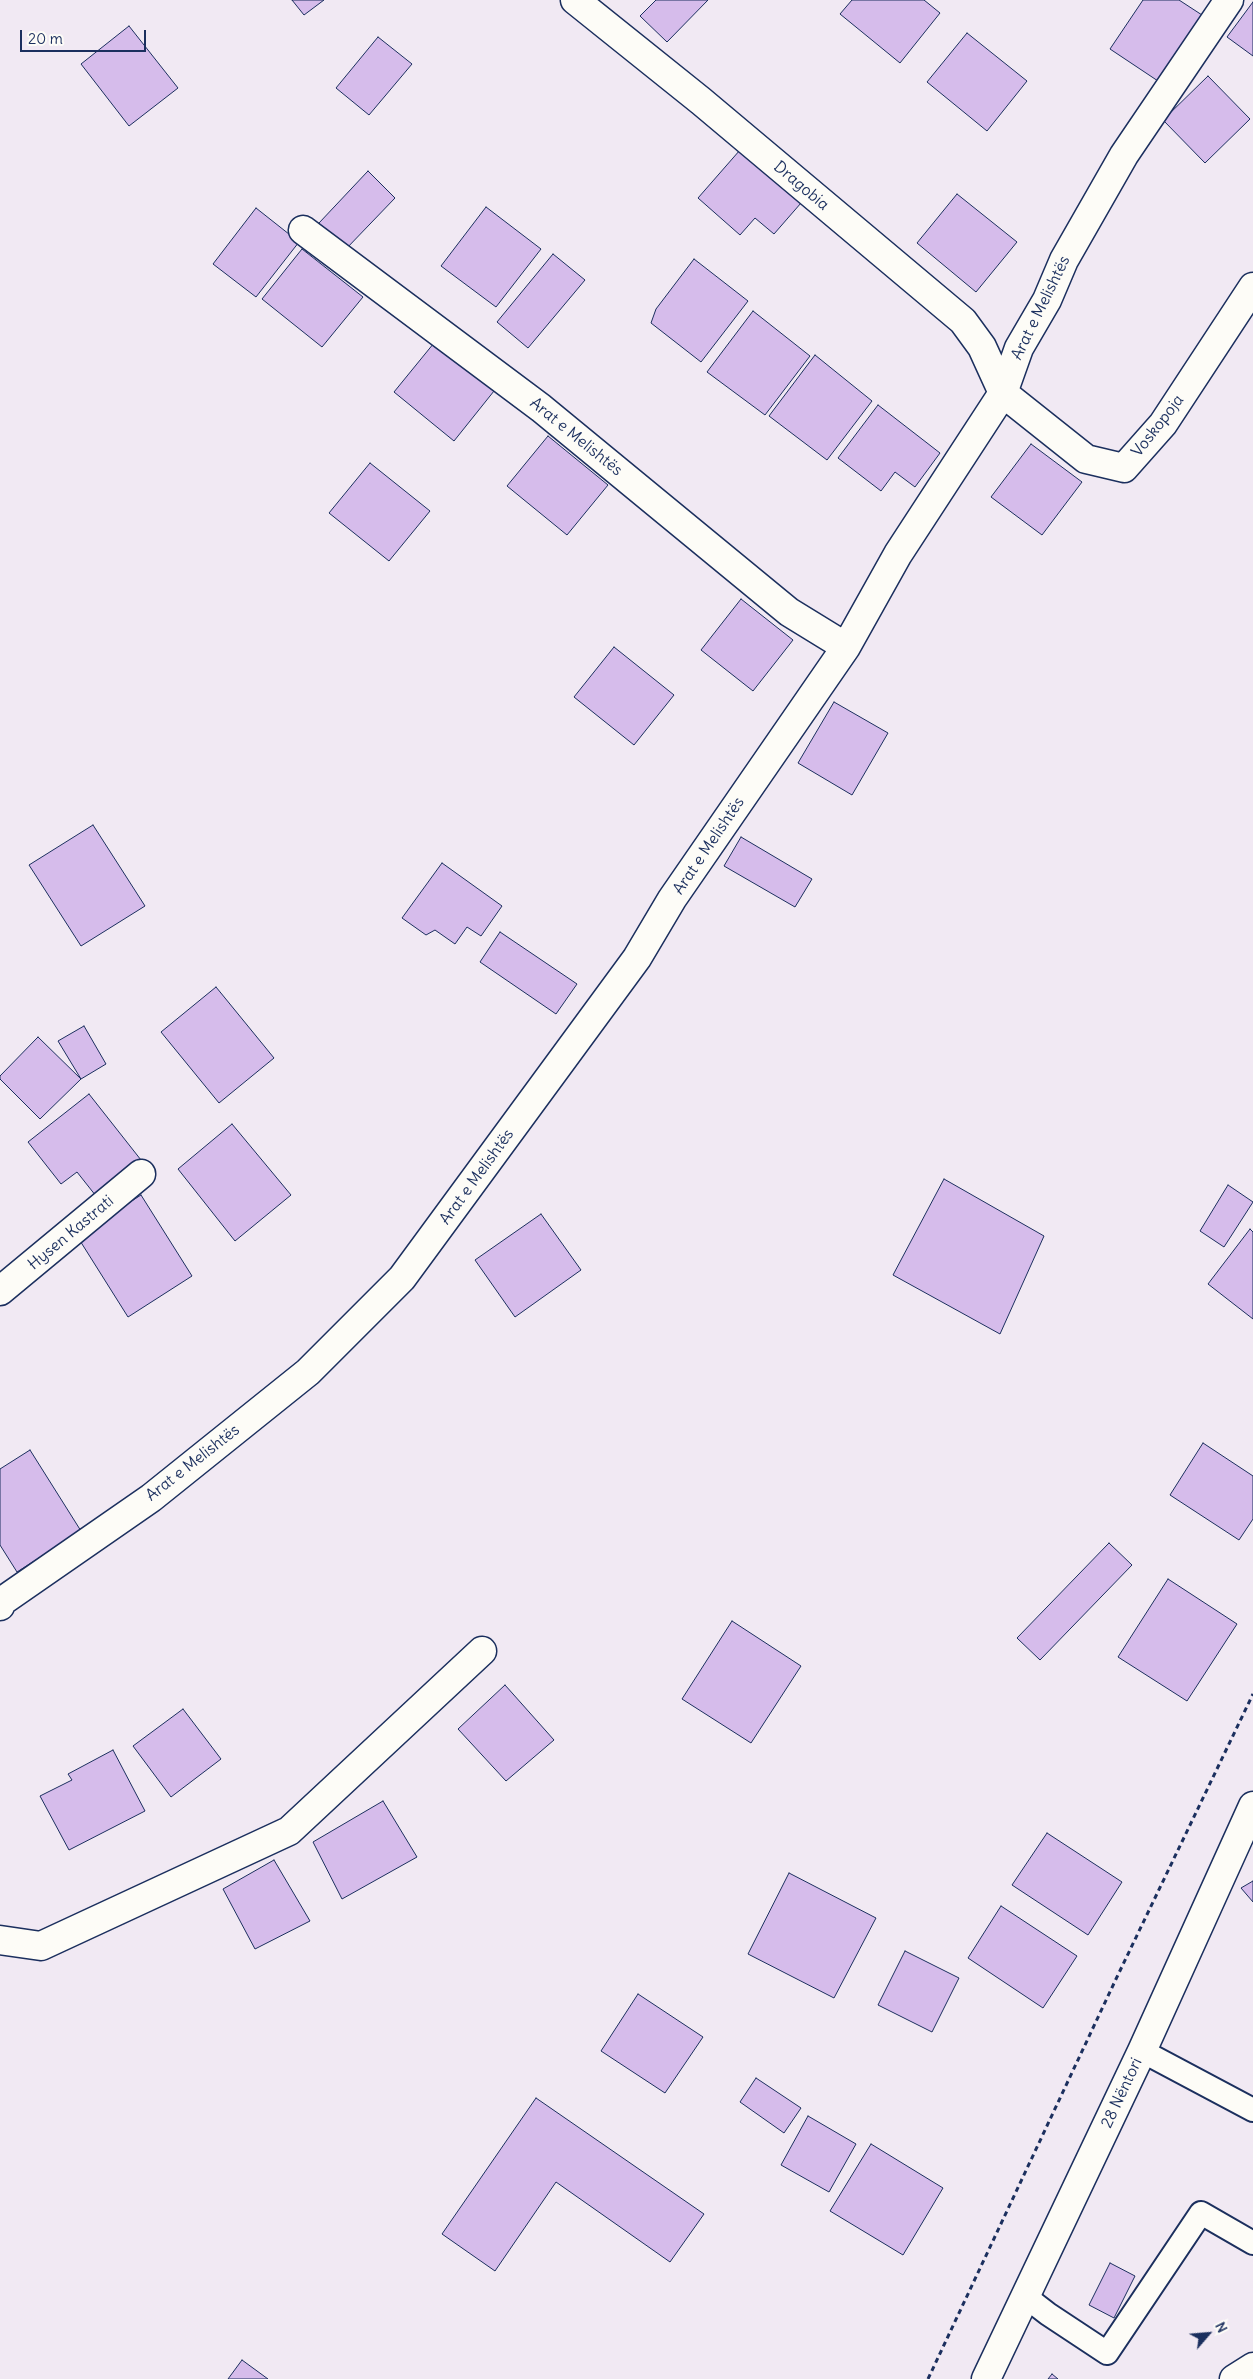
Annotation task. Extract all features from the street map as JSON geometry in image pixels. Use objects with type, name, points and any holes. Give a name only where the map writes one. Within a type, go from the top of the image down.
[{"type":"street","name":"Dragobia","points":[[575,0],[701,101],[963,321],[982,347],[1003,394]]},
{"type":"street","name":"Arat e Melishtës","points":[[0,1606],[2,1602],[150,1498],[308,1372],[402,1278],[637,958],[672,899],[846,647],[898,554],[1003,394],[1019,348],[1047,300],[1064,260],[1124,155],[1229,0]]},
{"type":"street","name":"Arat e Melishtës","points":[[303,230],[542,408],[789,612],[846,647]]},
{"type":"street","name":"Voskopoja","points":[[1003,394],[1086,459],[1124,468],[1164,424],[1253,287]]},
{"type":"street","name":"Hysen Kastrati","points":[[0,1291],[141,1174]]},
{"type":"street","points":[[0,1940],[41,1946],[289,1830],[482,1651]]},
{"type":"street","name":"28 Nëntori","points":[[986,2379],[1142,2051],[1253,1806]]},
{"type":"street","points":[[1234,2379],[1253,2367]]},
{"type":"lane","points":[[1142,2051],[1253,2110]]},
{"type":"lane","points":[[1026,2297],[1107,2353],[1201,2213],[1253,2243]]},
{"type":"path","points":[[928,2379],[1124,1961],[1253,1694]]},
{"type":"building","points":[[292,0],[324,0],[304,15]]},
{"type":"building","points":[[656,0],[708,0],[667,42],[640,16]]},
{"type":"building","points":[[852,0],[924,0],[940,13],[900,63],[840,14]]},
{"type":"building","points":[[1143,0],[1179,0],[1202,15],[1158,81],[1110,49]]},
{"type":"building","points":[[1253,2],[1253,56],[1227,37]]},
{"type":"building","points":[[129,26],[178,88],[129,126],[81,64]]},
{"type":"building","points":[[967,33],[1027,81],[987,131],[927,82]]},
{"type":"building","points":[[378,37],[412,64],[369,115],[336,88]]},
{"type":"building","points":[[1208,76],[1250,119],[1205,163],[1163,120]]},
{"type":"building","points":[[740,150],[801,203],[774,234],[755,218],[740,235],[698,198]]},
{"type":"building","points":[[368,171],[395,198],[345,250],[319,223]]},
{"type":"building","points":[[957,194],[1017,242],[976,292],[917,243]]},
{"type":"building","points":[[486,207],[541,249],[496,307],[441,266]]},
{"type":"building","points":[[256,208],[299,242],[256,297],[213,264]]},
{"type":"building","points":[[302,249],[363,297],[322,347],[262,299]]},
{"type":"building","points":[[553,254],[585,280],[528,348],[497,322]]},
{"type":"building","points":[[694,259],[748,301],[701,362],[651,323],[656,309]]},
{"type":"building","points":[[753,311],[810,356],[765,415],[707,372]]},
{"type":"building","points":[[434,343],[494,391],[454,441],[394,392]]},
{"type":"building","points":[[815,355],[872,401],[827,460],[769,416]]},
{"type":"building","points":[[878,405],[940,453],[915,487],[895,472],[881,491],[838,458]]},
{"type":"building","points":[[548,436],[608,485],[567,535],[507,486]]},
{"type":"building","points":[[1031,444],[1082,482],[1042,535],[991,497]]},
{"type":"building","points":[[370,463],[430,511],[389,561],[329,513]]},
{"type":"building","points":[[741,599],[793,640],[753,691],[701,650]]},
{"type":"building","points":[[614,647],[674,695],[634,745],[574,697]]},
{"type":"building","points":[[834,702],[888,733],[852,795],[798,763]]},
{"type":"building","points":[[93,825],[145,906],[81,946],[29,865]]},
{"type":"building","points":[[741,837],[812,879],[795,907],[724,866]]},
{"type":"building","points":[[442,863],[502,906],[481,936],[467,927],[455,944],[435,930],[426,935],[402,918]]},
{"type":"building","points":[[500,932],[577,984],[556,1014],[480,962]]},
{"type":"building","points":[[216,987],[274,1058],[219,1103],[161,1032]]},
{"type":"building","points":[[84,1026],[106,1064],[81,1079],[58,1041]]},
{"type":"building","points":[[38,1037],[81,1079],[40,1119],[0,1079],[0,1076]]},
{"type":"building","points":[[89,1094],[141,1160],[96,1196],[77,1172],[61,1184],[28,1142]]},
{"type":"building","points":[[232,1124],[291,1195],[235,1241],[178,1169]]},
{"type":"building","points":[[944,1179],[1044,1236],[1000,1334],[893,1275]]},
{"type":"building","points":[[1228,1185],[1253,1202],[1224,1247],[1200,1231]]},
{"type":"building","points":[[141,1195],[192,1276],[128,1317],[77,1236]]},
{"type":"building","points":[[541,1214],[581,1270],[515,1317],[475,1260]]},
{"type":"building","points":[[1250,1229],[1253,1232],[1253,1319],[1208,1284]]},
{"type":"building","points":[[1203,1443],[1253,1476],[1253,1519],[1239,1540],[1170,1495]]},
{"type":"building","points":[[30,1450],[81,1531],[17,1572],[0,1545],[0,1469]]},
{"type":"building","points":[[1109,1543],[1132,1565],[1040,1660],[1017,1638]]},
{"type":"building","points":[[1168,1579],[1237,1624],[1187,1701],[1118,1657]]},
{"type":"building","points":[[732,1621],[801,1666],[751,1743],[682,1699]]},
{"type":"building","points":[[505,1685],[554,1740],[506,1781],[458,1729]]},
{"type":"building","points":[[183,1709],[221,1759],[171,1797],[133,1746]]},
{"type":"building","points":[[113,1750],[145,1811],[69,1850],[40,1796],[72,1780],[68,1774]]},
{"type":"building","points":[[383,1801],[417,1857],[342,1899],[313,1842]]},
{"type":"building","points":[[1047,1833],[1122,1882],[1088,1935],[1012,1885]]},
{"type":"building","points":[[274,1860],[310,1921],[255,1949],[223,1889]]},
{"type":"building","points":[[789,1873],[876,1918],[834,1998],[748,1954]]},
{"type":"building","points":[[1253,1881],[1253,1902],[1241,1888]]},
{"type":"building","points":[[1001,1906],[1077,1956],[1043,2008],[968,1958]]},
{"type":"building","points":[[905,1951],[959,1978],[932,2032],[878,2005]]},
{"type":"building","points":[[638,1994],[703,2037],[665,2093],[601,2051]]},
{"type":"building","points":[[756,2078],[801,2108],[784,2133],[740,2102]]},
{"type":"building","points":[[536,2098],[704,2214],[670,2262],[556,2182],[495,2271],[442,2234]]},
{"type":"building","points":[[808,2116],[856,2144],[829,2192],[781,2165]]},
{"type":"building","points":[[871,2144],[943,2188],[903,2255],[830,2211]]},
{"type":"building","points":[[1110,2263],[1135,2276],[1114,2318],[1089,2305]]},
{"type":"building","points":[[242,2360],[268,2379],[228,2379]]},
{"type":"building","points":[[1052,2374],[1058,2379],[1048,2379]]}]
